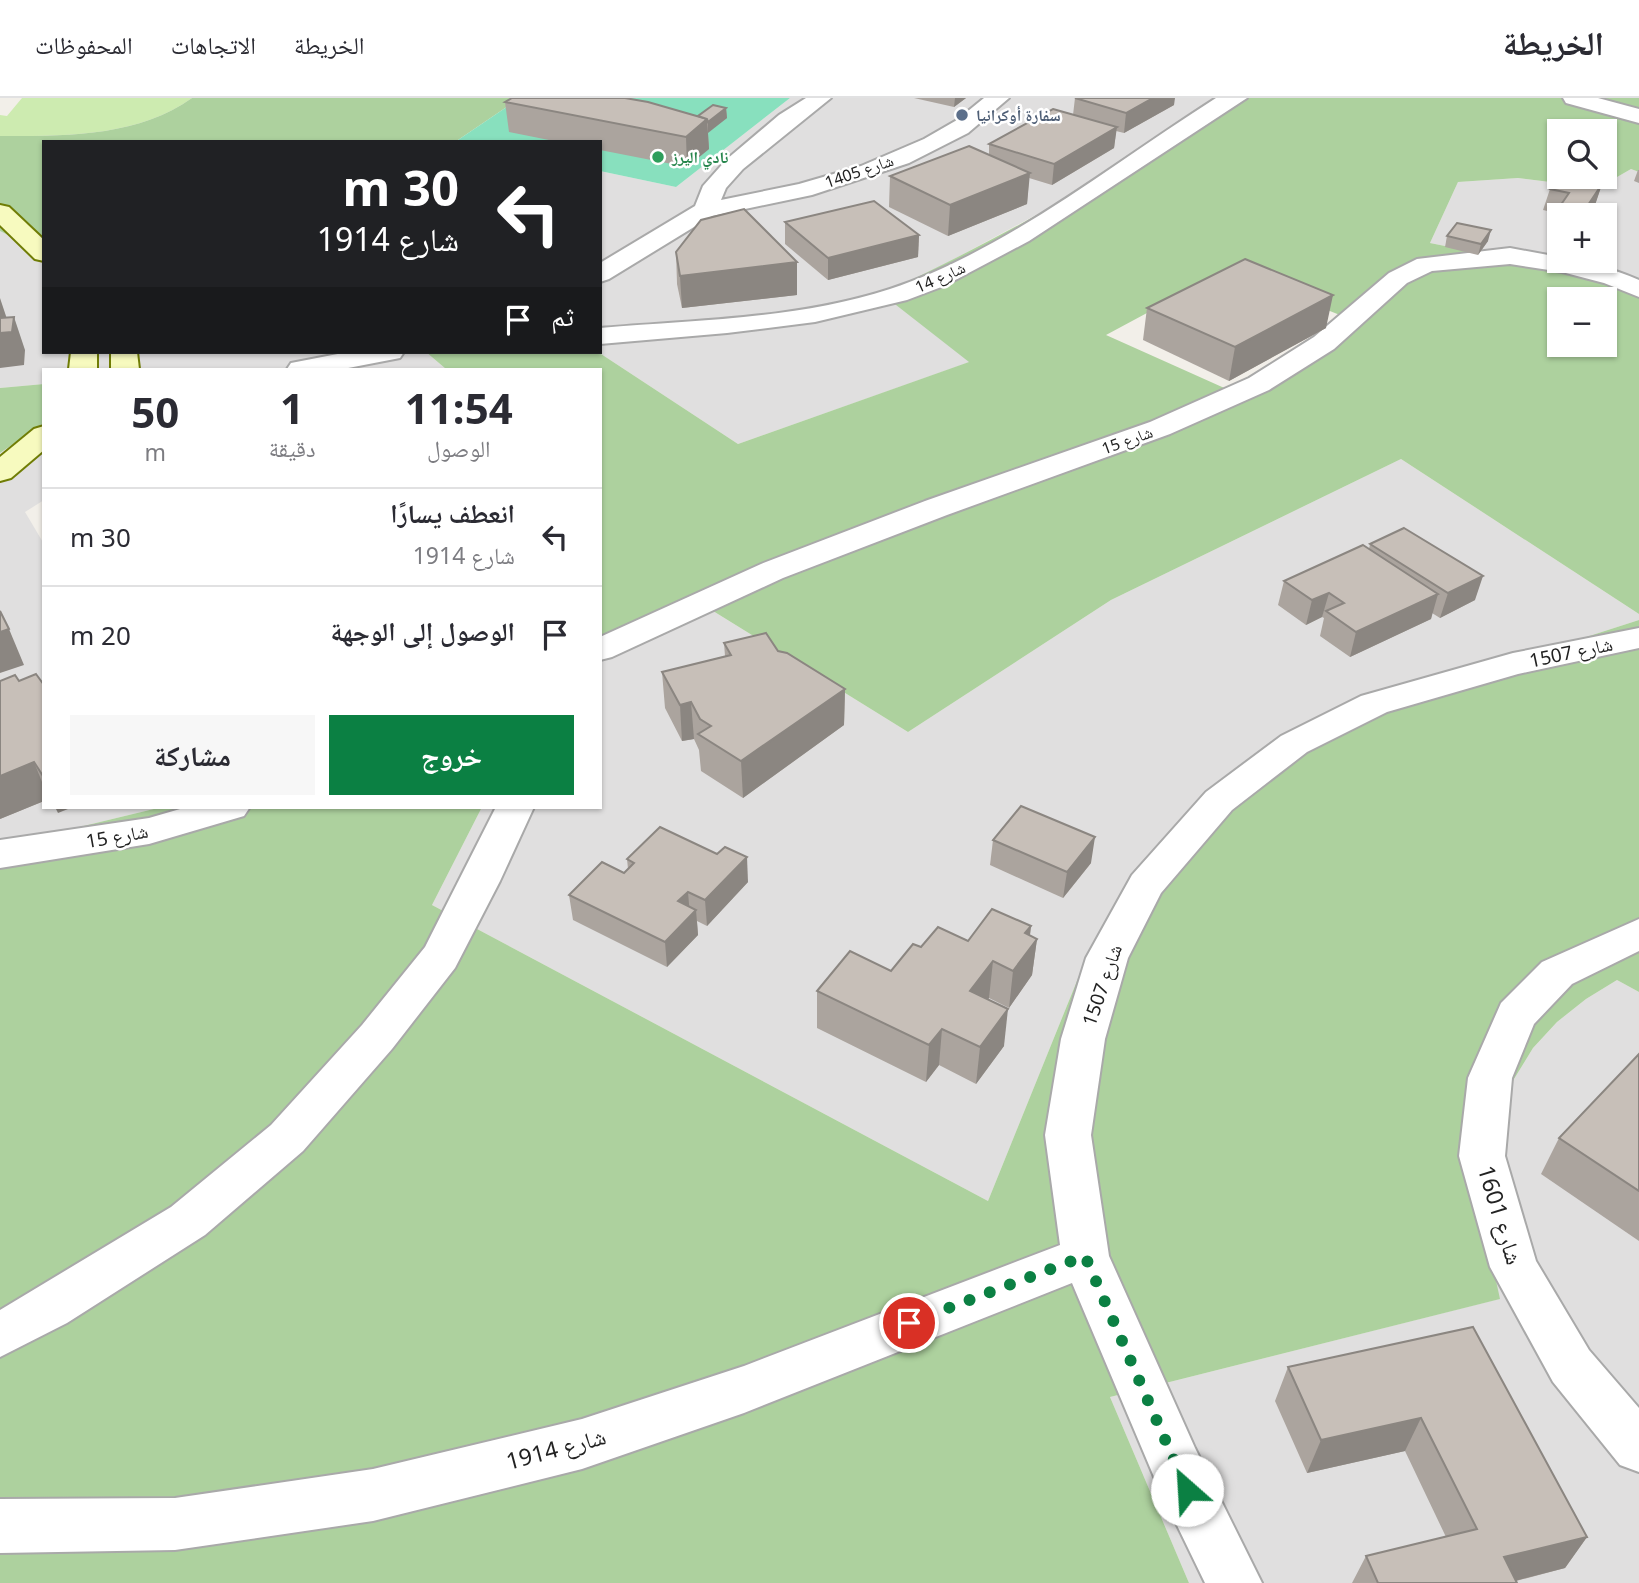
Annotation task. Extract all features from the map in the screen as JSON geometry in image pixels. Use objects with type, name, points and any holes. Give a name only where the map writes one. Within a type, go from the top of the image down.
[{"type":"main road","points":[[0,212],[42,252]]},
{"type":"main road","points":[[0,472],[42,437]]},
{"type":"main road","points":[[0,502],[42,472]]},
{"type":"street","points":[[602,273],[705,210],[715,186],[735,164],[787,120],[820,98]]},
{"type":"street","name":"شارع 1405","points":[[705,210],[792,192],[849,176],[908,154],[962,127],[998,98]]},
{"type":"street","name":"شارع 14","points":[[602,336],[757,321],[831,310],[890,298],[936,281],[995,251],[1214,108],[1236,98]]},
{"type":"street","points":[[1574,98],[1639,116]]},
{"type":"street","name":"شارع 15","points":[[602,649],[772,571],[936,508],[1160,428],[1259,384],[1324,343],[1398,278],[1426,264],[1510,256],[1563,265],[1613,278],[1639,289]]},
{"type":"street","points":[[306,368],[380,354]]},
{"type":"street","name":"شارع 1507","points":[[1234,1583],[1176,1466],[1085,1256],[1068,1135],[1083,1039],[1107,958],[1146,884],[1219,801],[1294,744],[1374,704],[1513,664],[1639,638]]},
{"type":"street","name":"شارع 15","points":[[0,853],[149,831],[224,809]]},
{"type":"street","points":[[0,1335],[50,1308],[188,1221],[287,1138],[377,1037],[440,957],[480,881],[513,809]]},
{"type":"street","name":"شارع 1601","points":[[1639,934],[1558,973],[1516,1015],[1490,1077],[1482,1156],[1514,1267],[1571,1366],[1639,1447]]},
{"type":"street","name":"شارع 1914","points":[[0,1526],[176,1524],[373,1495],[582,1444],[744,1389],[1085,1256]]},
{"type":"shaded area","points":[[790,98],[1235,98],[1173,132],[1060,202],[943,265],[883,293],[970,362],[738,444],[601,354],[602,171],[676,187]]},
{"type":"shaded area","points":[[1631,169],[1639,172],[1639,285],[1579,273],[1617,273],[1617,203],[1547,203],[1547,267],[1430,243],[1458,182],[1518,178],[1547,182],[1547,189],[1617,189],[1617,177]]},
{"type":"shaded area","points":[[0,231],[42,252],[42,354],[428,354],[445,368],[42,368],[42,384],[0,388]]},
{"type":"shaded area","points":[[42,424],[42,501],[25,512],[42,541],[42,809],[154,809],[71,829],[0,839],[0,453]]},
{"type":"shaded area","points":[[1401,459],[1639,614],[1639,620],[1440,684],[1081,971],[988,1201],[432,905],[481,809],[602,809],[602,656],[705,606],[908,732],[1111,600]]},
{"type":"shaded area","points":[[1617,980],[1639,992],[1639,1583],[1189,1583],[1110,1397],[1499,1299],[1489,1248],[1498,1115],[1514,1079],[1533,1048],[1557,1022],[1586,999]]},
{"type":"green space","points":[[22,98],[192,98],[171,111],[148,120],[100,132],[0,136],[0,115],[7,116]]},
{"type":"green space","points":[[192,98],[520,98],[458,140],[42,140],[42,252],[0,231],[0,136],[100,132],[125,127],[171,111]]},
{"type":"green space","name":"نادي اليرز","points":[[520,98],[790,98],[676,187],[602,171],[602,140],[458,140]]},
{"type":"green space","points":[[1235,98],[1639,98],[1639,172],[1631,169],[1617,177],[1617,119],[1547,119],[1547,182],[1518,178],[1458,182],[1430,243],[1547,267],[1547,273],[1579,273],[1639,285],[1639,614],[1401,459],[1111,600],[908,732],[705,606],[602,656],[602,368],[445,368],[428,354],[601,354],[738,444],[969,362],[882,294],[1017,226]],"holes":[[[1227,270],[1350,319],[1231,391],[1106,335]]]},
{"type":"green space","points":[[42,384],[42,424],[0,453],[0,388]]},
{"type":"green space","points":[[1639,620],[1639,992],[1617,980],[1586,999],[1557,1022],[1533,1048],[1514,1079],[1498,1115],[1489,1248],[1500,1299],[1110,1397],[1189,1583],[0,1583],[0,839],[71,829],[154,809],[481,809],[432,905],[988,1201],[1081,971],[1107,922],[1251,771],[1440,684]]},
{"type":"building","points":[[512,98],[625,98],[707,119],[686,137],[505,102]]},
{"type":"building","points":[[1075,98],[1153,98],[1126,113]]},
{"type":"building","points":[[713,105],[726,108],[708,122],[698,116]]},
{"type":"building","points":[[1053,109],[1117,127],[1054,164],[989,144]]},
{"type":"building","points":[[969,146],[1030,173],[950,205],[890,176]]},
{"type":"building","points":[[1550,189],[1599,189],[1589,203],[1562,203],[1569,193]]},
{"type":"building","points":[[874,201],[919,235],[828,258],[785,222]]},
{"type":"building","points":[[744,209],[797,262],[680,276],[676,252],[701,220]]},
{"type":"building","points":[[1457,223],[1491,230],[1481,244],[1447,236]]},
{"type":"building","points":[[1245,259],[1333,295],[1235,347],[1147,308]]},
{"type":"building","points":[[14,317],[12,332],[0,333],[0,318]]},
{"type":"building","points":[[1404,528],[1483,576],[1448,593],[1370,544]]},
{"type":"building","points":[[1363,545],[1438,594],[1356,632],[1326,611],[1344,603],[1329,593],[1312,600],[1284,581]]},
{"type":"building","points":[[0,611],[9,629],[0,632]]},
{"type":"building","points":[[766,633],[778,651],[787,653],[845,689],[741,761],[698,734],[711,726],[700,719],[691,702],[680,705],[662,672],[731,655],[724,643]]},
{"type":"building","points":[[36,674],[42,682],[42,774],[34,762],[0,776],[0,681],[15,675],[19,681]]},
{"type":"building","points":[[1021,806],[1095,837],[1067,872],[993,840]]},
{"type":"building","points":[[660,827],[717,854],[725,847],[747,857],[705,900],[688,892],[678,901],[696,910],[665,942],[569,895],[602,862],[624,873],[634,863],[627,859]]},
{"type":"building","points":[[992,909],[1031,926],[1025,933],[1037,939],[1013,971],[993,961],[970,991],[1008,1009],[980,1047],[942,1029],[929,1045],[817,991],[850,951],[891,971],[913,944],[921,947],[938,927],[968,941]]},
{"type":"building","points":[[1639,1054],[1639,1191],[1559,1138]]},
{"type":"building","points":[[1473,1327],[1587,1537],[1504,1557],[1517,1583],[1378,1583],[1366,1556],[1477,1529],[1421,1418],[1321,1440],[1288,1367]]},
{"type":"place","name":"سفارة أوكرانيا","points":[[962,115]]},
{"type":"place","name":"نادي اليرز","points":[[658,157]]},
{"type":"route","points":[[909,1323],[1085,1256],[1187,1490]]}]
